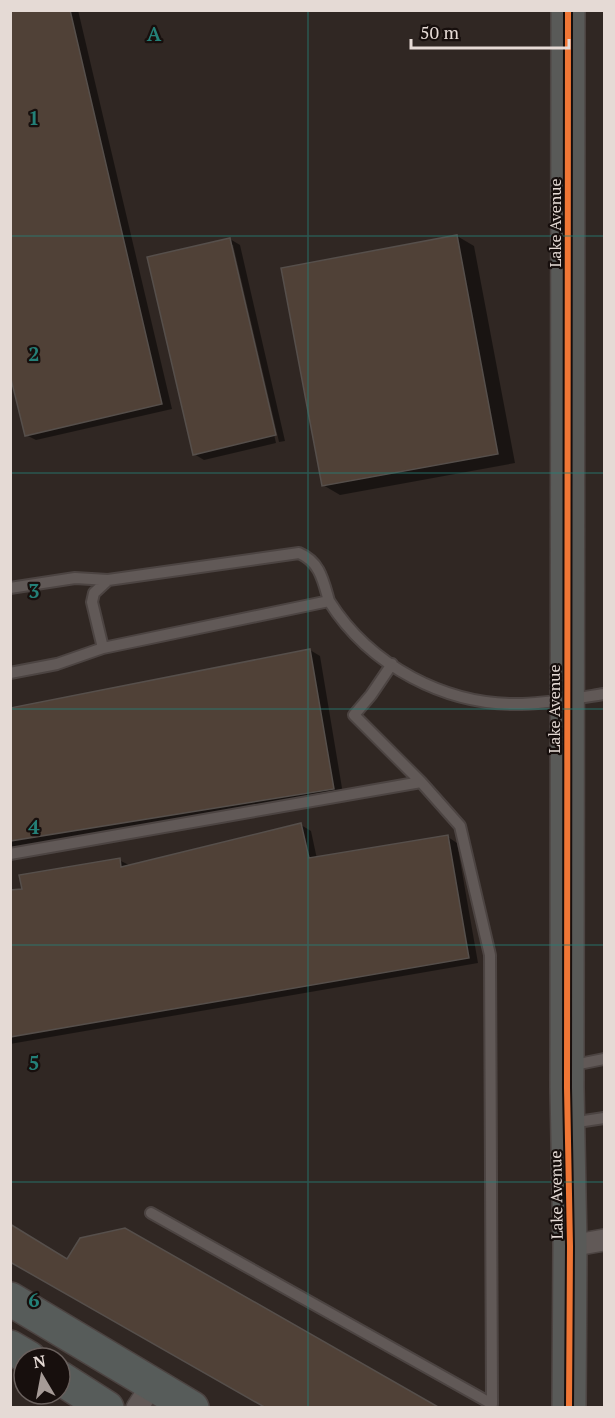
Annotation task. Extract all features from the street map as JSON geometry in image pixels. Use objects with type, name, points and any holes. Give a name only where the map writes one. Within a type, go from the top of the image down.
[{"type":"highway","points":[[10,1299],[145,1395],[192,1407]]},
{"type":"highway","points":[[72,1385],[107,1407]]},
{"type":"main road","name":"Lake Avenue","points":[[568,10],[569,1407]]},
{"type":"street","points":[[570,1246],[604,1240]]},
{"type":"lane","points":[[10,588],[75,578],[108,580],[299,553],[311,558],[319,570],[329,601],[365,645],[392,664],[403,675],[457,697],[522,704],[604,694]]},
{"type":"lane","points":[[104,648],[92,602],[94,593],[108,580]]},
{"type":"lane","points":[[10,673],[57,664],[104,648],[329,601]]},
{"type":"lane","points":[[151,1213],[492,1404],[490,954],[460,826],[421,782],[354,715],[392,664]]},
{"type":"lane","points":[[10,854],[421,782]]},
{"type":"lane","points":[[567,1066],[604,1059]]},
{"type":"lane","points":[[568,1123],[604,1118]]},
{"type":"building","points":[[10,10],[70,10],[162,404],[25,436],[10,375]]},
{"type":"building","points":[[457,235],[498,454],[322,486],[281,268]]},
{"type":"building","points":[[230,238],[276,435],[193,455],[147,257]]},
{"type":"building","points":[[310,649],[334,789],[10,841],[10,708]]},
{"type":"building","points":[[301,823],[309,858],[448,835],[469,958],[10,1037],[10,890],[22,889],[19,875],[120,858],[121,867]]},
{"type":"building","points":[[10,1224],[67,1259],[80,1238],[125,1228],[440,1408],[266,1408],[10,1262]]},
{"type":"cycle path","points":[[568,10],[569,1408]]}]
